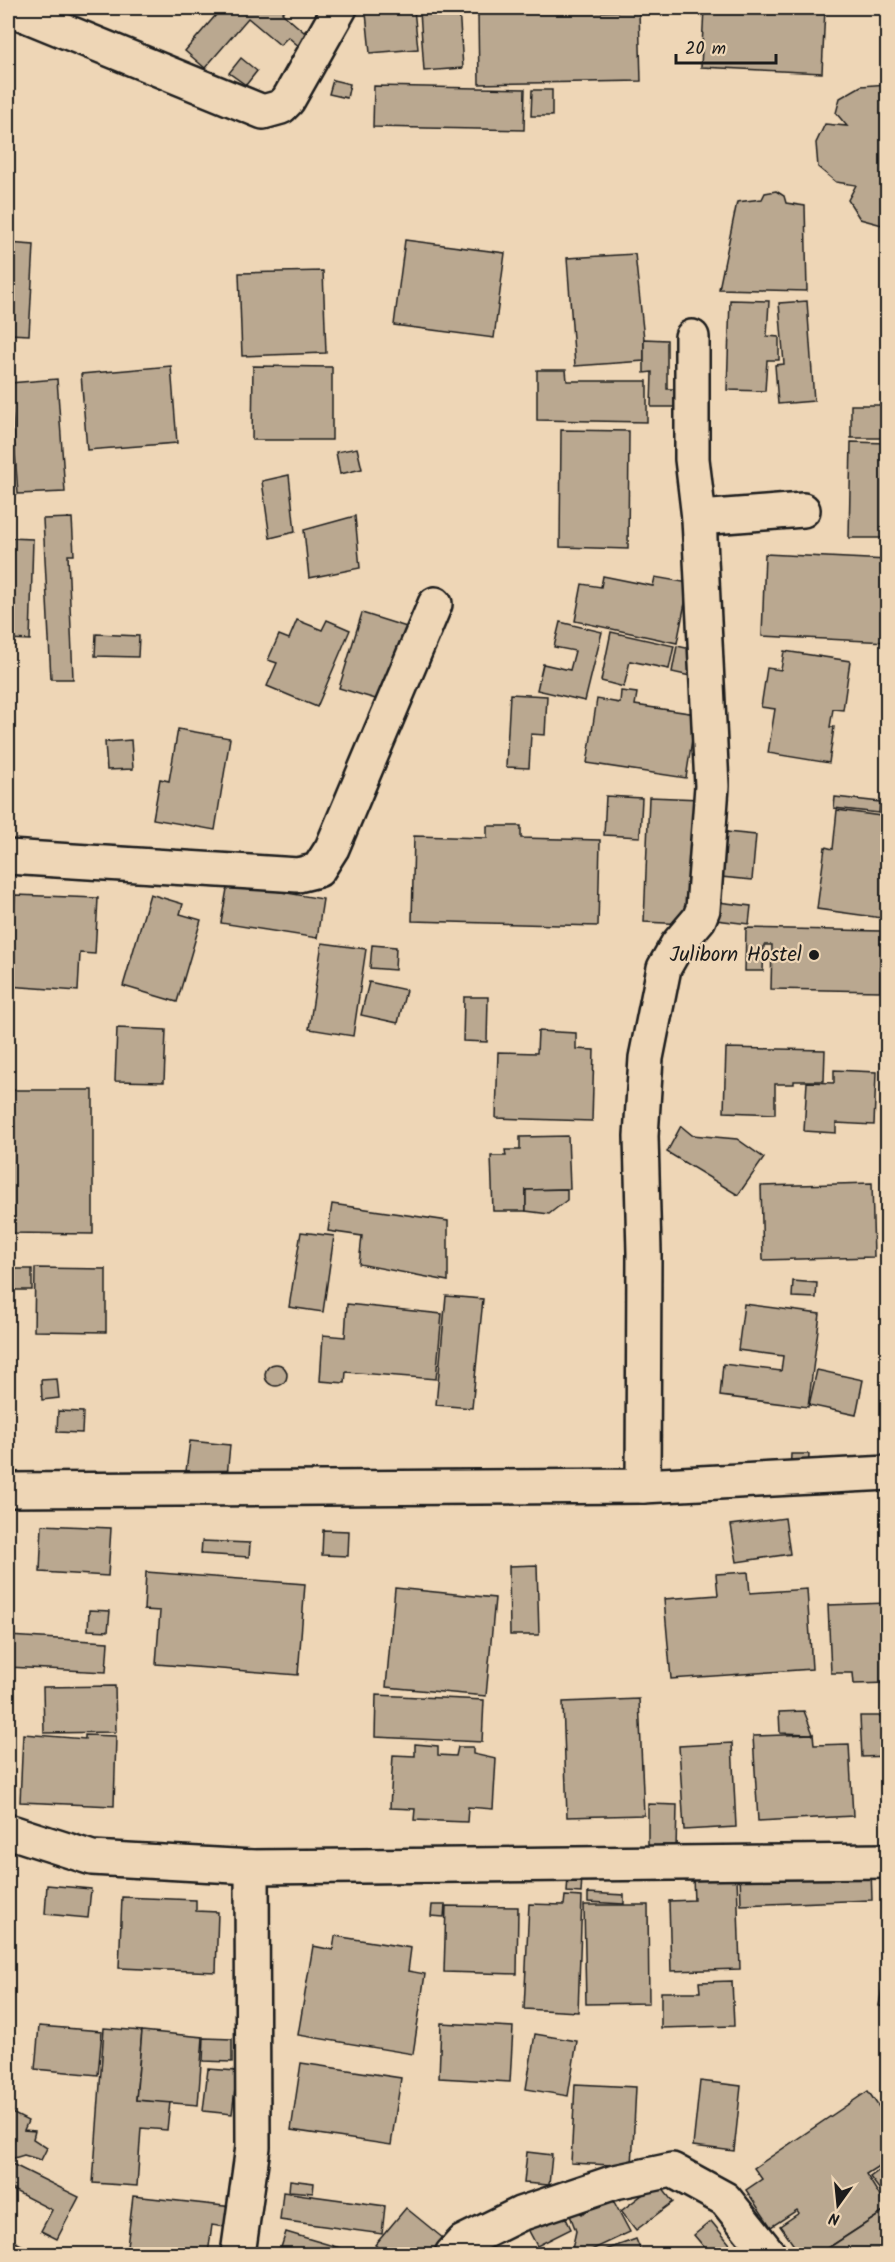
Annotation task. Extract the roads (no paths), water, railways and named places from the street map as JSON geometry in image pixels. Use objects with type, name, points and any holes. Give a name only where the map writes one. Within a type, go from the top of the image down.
[{"type":"street","points":[[8,8],[263,111],[281,106],[288,100],[340,8]]},
{"type":"street","points":[[643,1486],[644,1253],[641,1136],[646,1058],[664,968],[677,945],[699,919],[703,909],[712,786],[699,518],[692,459],[692,337]]},
{"type":"street","points":[[699,518],[802,510]]},
{"type":"street","points":[[8,857],[298,875],[318,870],[332,848],[435,604]]},
{"type":"street","points":[[8,1490],[643,1486],[888,1473]]},
{"type":"street","points":[[8,1831],[92,1858],[252,1868],[888,1860]]},
{"type":"street","points":[[238,2254],[253,2147],[252,1868]]},
{"type":"street","points":[[452,2254],[463,2242],[520,2214],[615,2182],[672,2170],[725,2199],[770,2254]]},
{"type":"place","name":"Juliborn Hostel","points":[[814,955]]}]
